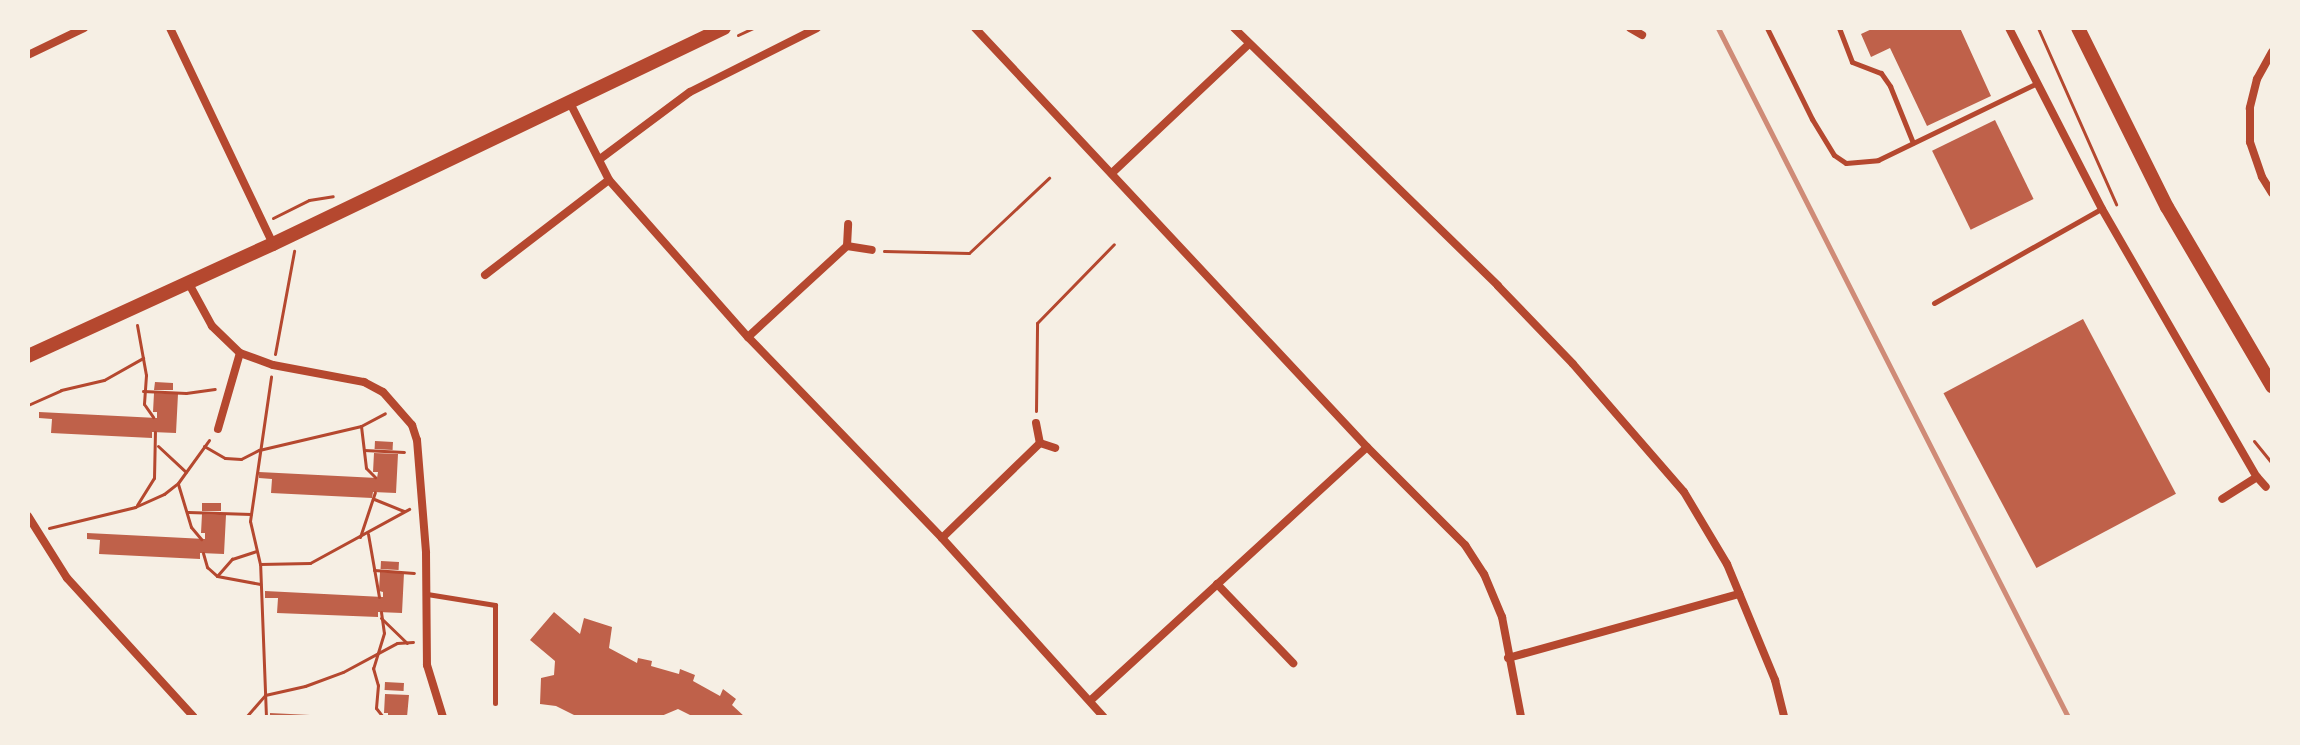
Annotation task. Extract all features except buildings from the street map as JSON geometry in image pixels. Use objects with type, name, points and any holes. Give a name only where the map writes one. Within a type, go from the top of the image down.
[{"type":"main road","points":[[28,356],[273,244],[724,28]]},
{"type":"main road","points":[[2078,28],[2167,207],[2272,386]]},
{"type":"street","points":[[28,55],[84,28]]},
{"type":"street","points":[[170,28],[273,244]]},
{"type":"street","points":[[600,159],[690,92],[817,28]]},
{"type":"street","points":[[975,28],[1367,447],[1465,545],[1484,574],[1502,617],[1521,717]]},
{"type":"street","points":[[1234,28],[1498,286],[1619,415],[1684,492],[1727,564],[1775,680],[1784,717]]},
{"type":"street","points":[[1630,28],[1642,35]]},
{"type":"street","points":[[2009,28],[2035,84],[2102,209],[2257,477],[2266,487]]},
{"type":"street","points":[[1112,173],[1249,44]]},
{"type":"street","points":[[2272,52],[2257,79],[2250,108],[2250,142],[2262,177],[2272,193]]},
{"type":"street","points":[[569,100],[609,180],[748,337],[942,538],[1104,717]]},
{"type":"street","points":[[485,275],[609,180]]},
{"type":"street","points":[[748,337],[847,246],[848,224]]},
{"type":"street","points":[[847,246],[872,250]]},
{"type":"street","points":[[188,282],[212,326],[240,353],[273,365],[364,382],[383,392],[412,425],[422,501],[427,665],[443,717]]},
{"type":"street","points":[[218,429],[240,353]]},
{"type":"street","points":[[1036,423],[1040,443]]},
{"type":"street","points":[[942,538],[1040,443]]},
{"type":"street","points":[[1040,443],[1055,448]]},
{"type":"street","points":[[1091,700],[1367,447]]},
{"type":"street","points":[[2222,499],[2257,477]]},
{"type":"street","points":[[28,517],[67,578],[194,717]]},
{"type":"street","points":[[1217,584],[1293,663]]},
{"type":"street","points":[[1508,658],[1739,594]]},
{"type":"lane","points":[[1767,28],[1834,155],[1846,163],[1878,160],[2035,84]]},
{"type":"lane","points":[[1839,28],[1852,62],[1881,73],[1890,86],[1913,143]]},
{"type":"lane","points":[[1934,303],[2102,209]]},
{"type":"lane","points":[[426,594],[495,605],[495,703]]},
{"type":"path","points":[[2038,28],[2116,205]]},
{"type":"path","points":[[872,250],[969,253],[1049,178]]},
{"type":"path","points":[[1036,423],[1037,323],[1114,244]]},
{"type":"path","points":[[266,717],[260,564],[251,514],[273,365],[295,247]]},
{"type":"path","points":[[136,320],[143,358],[144,404],[153,417]]},
{"type":"path","points":[[28,405],[61,390],[104,380],[143,358]]},
{"type":"path","points":[[143,391],[201,392],[233,381]]},
{"type":"path","points":[[204,446],[225,458],[241,459],[259,450],[361,426],[397,405]]},
{"type":"path","points":[[361,426],[366,468],[375,477]]},
{"type":"path","points":[[37,532],[135,507],[164,494],[178,483],[218,429]]},
{"type":"path","points":[[135,507],[154,478],[155,432]]},
{"type":"path","points":[[2248,435],[2272,463]]},
{"type":"path","points":[[155,443],[186,472]]},
{"type":"path","points":[[364,450],[418,453]]},
{"type":"path","points":[[178,483],[191,527],[201,539]]},
{"type":"path","points":[[358,540],[375,492]]},
{"type":"path","points":[[374,499],[405,512]]},
{"type":"path","points":[[260,564],[310,563],[358,540],[422,501]]},
{"type":"path","points":[[188,512],[251,514]]},
{"type":"path","points":[[368,534],[379,597]]},
{"type":"path","points":[[217,576],[232,559],[256,551]]},
{"type":"path","points":[[203,553],[207,567],[217,576],[260,584]]},
{"type":"path","points":[[374,570],[426,573]]},
{"type":"path","points":[[381,612],[384,633],[373,668],[378,685],[375,702],[383,717]]},
{"type":"path","points":[[381,618],[407,643]]},
{"type":"path","points":[[246,717],[265,695],[330,677],[377,651],[427,641]]},
{"type":"railway","points":[[1718,28],[2068,717]]}]
